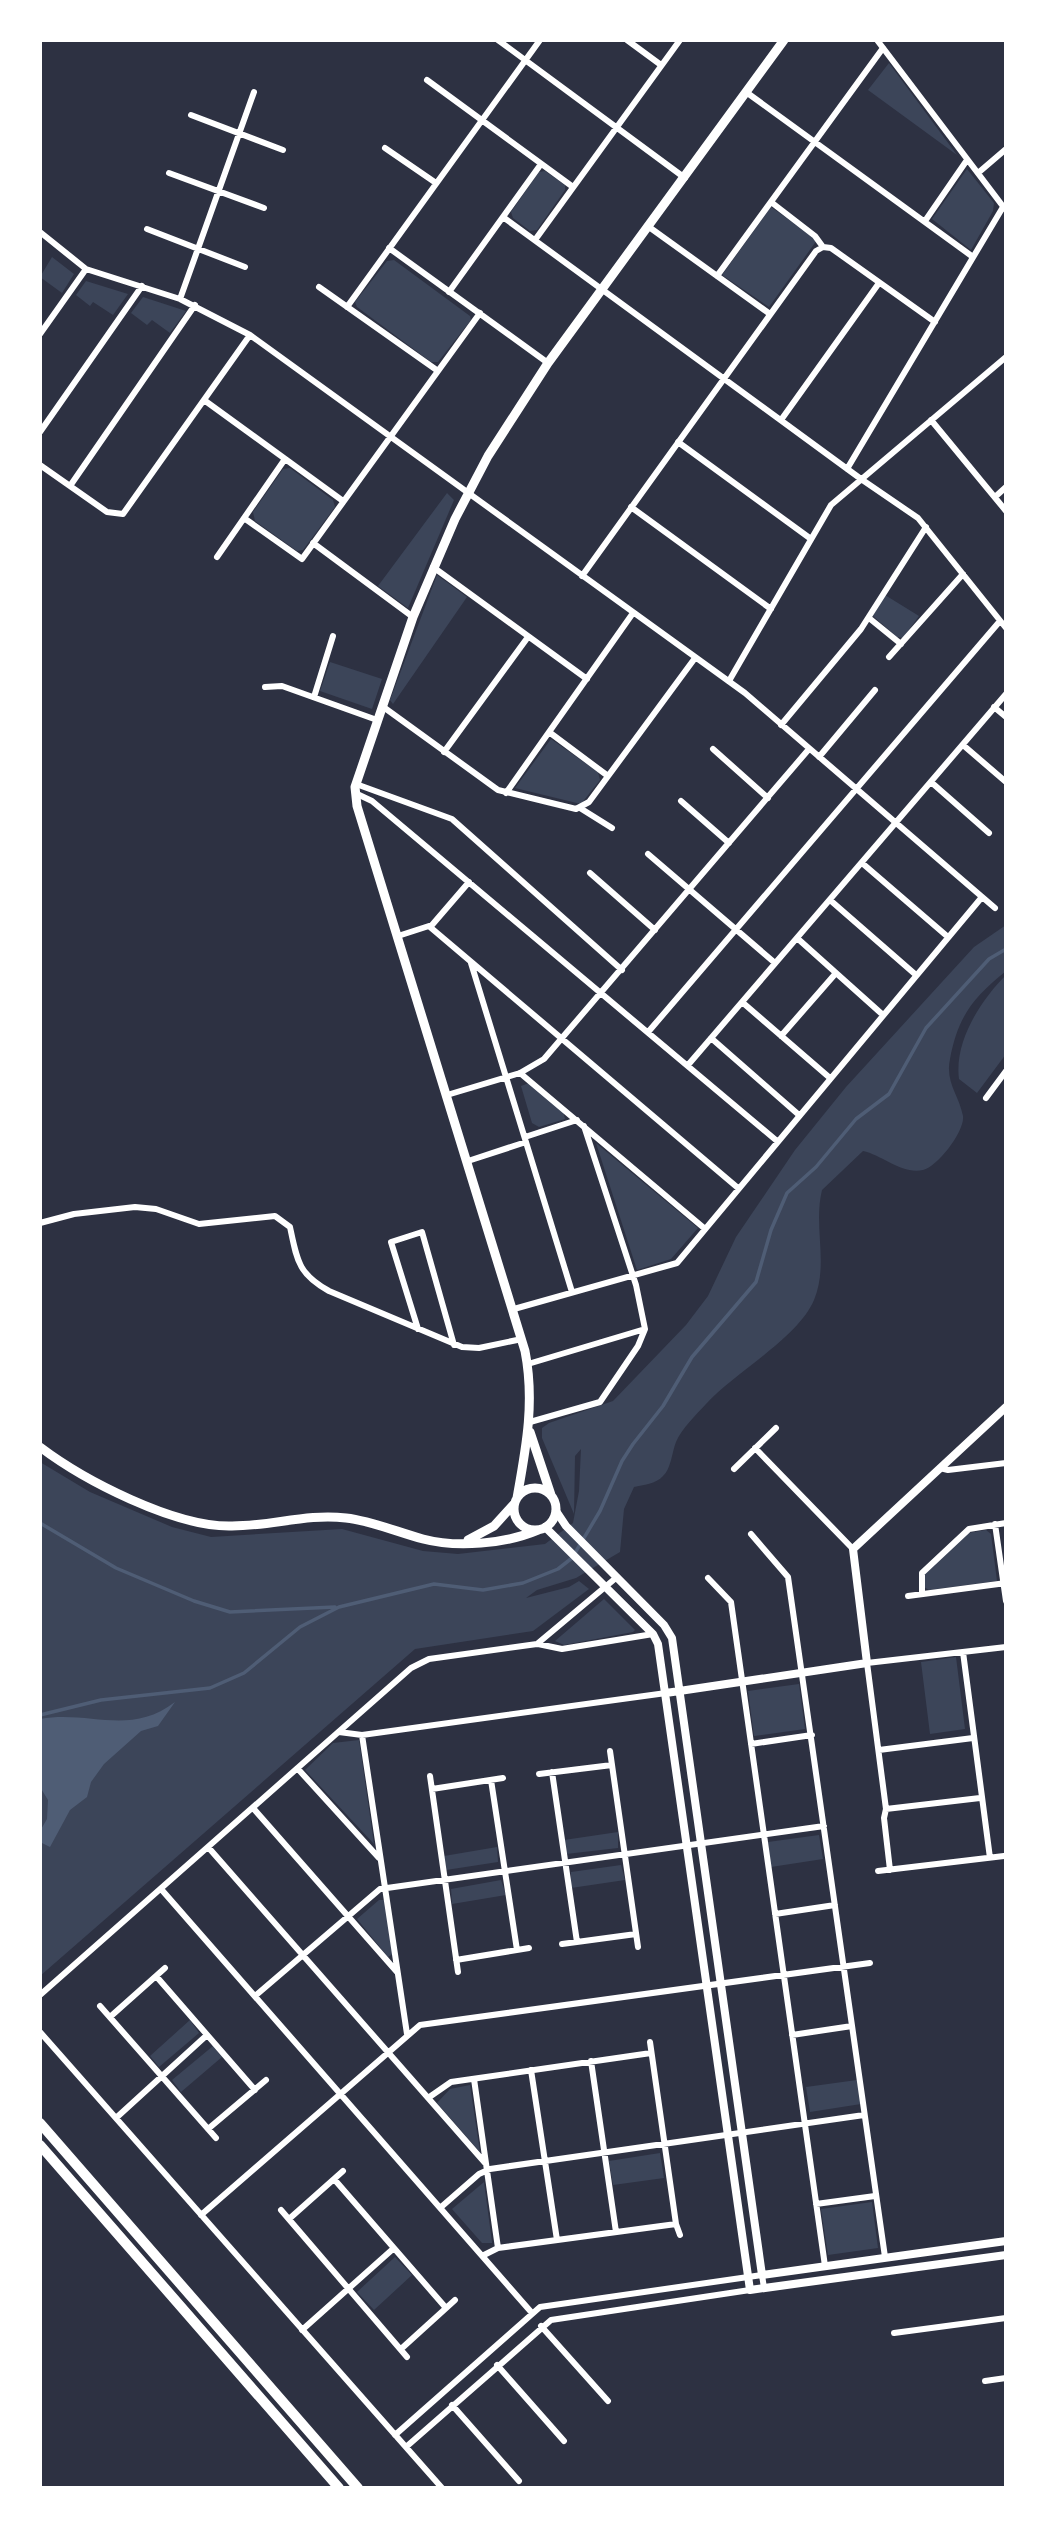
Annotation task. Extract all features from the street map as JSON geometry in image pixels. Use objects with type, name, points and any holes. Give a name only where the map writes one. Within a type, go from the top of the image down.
[{"type":"highway","points":[[40,2123],[358,2488]]},
{"type":"highway","points":[[40,2144],[339,2488]]},
{"type":"main road","points":[[541,1529],[527,1529],[519,1523],[514,1513],[530,1426],[528,1364],[522,1339],[398,936],[356,788],[413,617],[467,493],[548,363],[685,178],[779,42]]},
{"type":"main road","points":[[40,1447],[92,1480],[196,1522],[240,1526],[334,1516],[361,1520],[433,1541],[463,1542],[509,1539],[541,1529],[553,1520],[556,1511],[530,1426]]},
{"type":"main road","points":[[463,1542],[494,1526],[516,1501],[534,1489],[552,1497]]},
{"type":"street","points":[[498,40],[685,178]]},
{"type":"street","points":[[347,307],[540,40]]},
{"type":"street","points":[[535,240],[680,40]]},
{"type":"street","points":[[847,469],[1004,209],[877,40]]},
{"type":"street","points":[[629,41],[661,65]]},
{"type":"street","points":[[717,276],[883,48]]},
{"type":"street","points":[[427,80],[573,187]]},
{"type":"street","points":[[180,299],[254,92]]},
{"type":"street","points":[[746,92],[974,257]]},
{"type":"street","points":[[191,115],[283,150]]},
{"type":"street","points":[[385,148],[436,183]]},
{"type":"street","points":[[978,173],[1006,149]]},
{"type":"street","points":[[925,221],[967,159]]},
{"type":"street","points":[[449,292],[541,163]]},
{"type":"street","points":[[169,173],[264,208]]},
{"type":"street","points":[[771,202],[815,236],[823,247]]},
{"type":"street","points":[[503,217],[860,479],[911,512],[926,527],[1006,628]]},
{"type":"street","points":[[649,227],[770,314]]},
{"type":"street","points":[[147,229],[245,267]]},
{"type":"street","points":[[40,232],[86,269],[195,305],[250,335],[729,681],[995,908]]},
{"type":"street","points":[[582,576],[816,251],[823,247],[831,248],[934,322]]},
{"type":"street","points":[[389,248],[548,363]]},
{"type":"street","points":[[40,334],[86,269]]},
{"type":"street","points":[[780,420],[879,283]]},
{"type":"street","points":[[40,432],[142,286]]},
{"type":"street","points":[[319,287],[438,371]]},
{"type":"street","points":[[70,486],[195,305]]},
{"type":"street","points":[[244,518],[302,559],[480,313]]},
{"type":"street","points":[[40,465],[107,512],[123,514],[250,335]]},
{"type":"street","points":[[729,681],[831,505],[1006,357]]},
{"type":"street","points":[[204,400],[343,501]]},
{"type":"street","points":[[931,420],[1006,511]]},
{"type":"street","points":[[678,442],[811,539]]},
{"type":"street","points":[[216,557],[285,459]]},
{"type":"street","points":[[995,498],[1006,487]]},
{"type":"street","points":[[631,507],[771,609]]},
{"type":"street","points":[[781,724],[861,629],[926,527]]},
{"type":"street","points":[[313,543],[413,617]]},
{"type":"street","points":[[433,567],[587,679]]},
{"type":"street","points":[[890,657],[962,574]]},
{"type":"street","points":[[506,793],[634,613]]},
{"type":"street","points":[[869,618],[901,644]]},
{"type":"street","points":[[649,1031],[1000,621]]},
{"type":"street","points":[[314,697],[333,636]]},
{"type":"street","points":[[444,752],[528,636]]},
{"type":"street","points":[[382,706],[506,793],[568,809],[580,808],[589,802],[695,658]]},
{"type":"street","points":[[265,687],[282,686],[377,720]]},
{"type":"street","points":[[819,757],[875,690]]},
{"type":"street","points":[[688,1065],[1006,694]]},
{"type":"street","points":[[994,707],[1006,717]]},
{"type":"street","points":[[549,732],[608,776]]},
{"type":"street","points":[[963,745],[1006,782]]},
{"type":"street","points":[[713,748],[768,798]]},
{"type":"street","points":[[447,1095],[520,1073],[544,1059],[809,749]]},
{"type":"street","points":[[931,782],[989,832]]},
{"type":"street","points":[[356,788],[778,1141]]},
{"type":"street","points":[[356,788],[452,819],[622,970]]},
{"type":"street","points":[[681,801],[729,843]]},
{"type":"street","points":[[580,808],[612,828]]},
{"type":"street","points":[[648,854],[775,963]]},
{"type":"street","points":[[862,863],[948,937]]},
{"type":"street","points":[[590,873],[655,930]]},
{"type":"street","points":[[398,936],[429,927],[469,882]]},
{"type":"street","points":[[514,1309],[632,1275],[674,1266],[982,897]]},
{"type":"street","points":[[830,900],[916,975]]},
{"type":"street","points":[[429,927],[738,1188]]},
{"type":"street","points":[[797,938],[883,1014]]},
{"type":"street","points":[[471,961],[572,1292]]},
{"type":"street","points":[[781,1036],[836,972]]},
{"type":"street","points":[[742,1002],[830,1078]]},
{"type":"street","points":[[711,1038],[799,1115]]},
{"type":"street","points":[[520,1073],[704,1228]]},
{"type":"street","points":[[986,1098],[1004,1076]]},
{"type":"street","points":[[468,1161],[577,1121]]},
{"type":"street","points":[[530,1426],[600,1402],[638,1346],[645,1329],[632,1275],[583,1126]]},
{"type":"street","points":[[40,1223],[74,1214],[135,1207],[156,1209],[199,1224],[275,1216],[290,1227],[300,1268],[313,1282],[454,1345],[479,1348],[522,1339]]},
{"type":"street","points":[[418,1329],[391,1242],[422,1232],[454,1345]]},
{"type":"street","points":[[528,1364],[645,1329]]},
{"type":"street","points":[[853,1549],[1006,1407]]},
{"type":"street","points":[[734,1469],[776,1428]]},
{"type":"street","points":[[755,1448],[853,1549],[886,1809],[884,1818],[890,1870]]},
{"type":"street","points":[[940,1468],[948,1470],[1006,1463]]},
{"type":"street","points":[[556,1511],[566,1526],[670,1633],[764,2288]]},
{"type":"street","points":[[922,1594],[920,1576],[969,1529],[1006,1523]]},
{"type":"street","points":[[995,1524],[1006,1601]]},
{"type":"street","points":[[541,1529],[557,1536],[653,1634],[658,1644],[750,2290]]},
{"type":"street","points":[[751,1534],[788,1577],[885,2257]]},
{"type":"street","points":[[537,1644],[617,1577]]},
{"type":"street","points":[[708,1578],[731,1602],[825,2266]]},
{"type":"street","points":[[908,1596],[1004,1583]]},
{"type":"street","points":[[40,1995],[423,1661],[537,1644],[562,1649],[653,1634]]},
{"type":"street","points":[[340,1732],[362,1735],[867,1663],[1006,1647]]},
{"type":"street","points":[[963,1652],[980,1798],[990,1858]]},
{"type":"street","points":[[362,1735],[407,2034]]},
{"type":"street","points":[[751,1744],[812,1735]]},
{"type":"street","points":[[879,1750],[973,1738]]},
{"type":"street","points":[[610,1751],[638,1947]]},
{"type":"street","points":[[538,1774],[612,1765]]},
{"type":"street","points":[[298,1769],[380,1859]]},
{"type":"street","points":[[552,1772],[577,1942]]},
{"type":"street","points":[[430,1776],[458,1972]]},
{"type":"street","points":[[432,1789],[503,1778]]},
{"type":"street","points":[[491,1780],[517,1950]]},
{"type":"street","points":[[886,1809],[980,1798]]},
{"type":"street","points":[[253,1808],[397,1972]]},
{"type":"street","points":[[255,1996],[375,1891],[385,1888],[824,1826]]},
{"type":"street","points":[[208,1847],[486,2167]]},
{"type":"street","points":[[878,1871],[1004,1856]]},
{"type":"street","points":[[161,1889],[532,2313]]},
{"type":"street","points":[[775,1914],[835,1905]]},
{"type":"street","points":[[562,1944],[636,1934]]},
{"type":"street","points":[[456,1960],[529,1948]]},
{"type":"street","points":[[201,2215],[407,2034],[433,2022],[870,1963]]},
{"type":"street","points":[[110,2017],[165,1968]]},
{"type":"street","points":[[156,1976],[255,2090]]},
{"type":"street","points":[[100,2006],[216,2137]]},
{"type":"street","points":[[792,2035],[852,2026]]},
{"type":"street","points":[[40,2032],[442,2488]]},
{"type":"street","points":[[116,2118],[207,2035]]},
{"type":"street","points":[[650,2042],[676,2224],[680,2235]]},
{"type":"street","points":[[428,2098],[447,2083],[651,2053]]},
{"type":"street","points":[[591,2062],[616,2232]]},
{"type":"street","points":[[531,2070],[557,2240]]},
{"type":"street","points":[[474,2079],[498,2248]]},
{"type":"street","points":[[208,2129],[266,2080]]},
{"type":"street","points":[[440,2208],[486,2167],[864,2115]]},
{"type":"street","points":[[289,2219],[343,2171]]},
{"type":"street","points":[[334,2179],[446,2308]]},
{"type":"street","points":[[816,2204],[876,2196]]},
{"type":"street","points":[[281,2210],[407,2357]]},
{"type":"street","points":[[482,2256],[498,2248],[676,2224]]},
{"type":"street","points":[[395,2435],[532,2313],[550,2304],[1006,2241]]},
{"type":"street","points":[[302,2330],[394,2248]]},
{"type":"street","points":[[405,2447],[541,2326],[561,2317],[1006,2255]]},
{"type":"street","points":[[401,2349],[456,2300]]},
{"type":"street","points":[[894,2333],[1006,2318]]},
{"type":"street","points":[[541,2326],[608,2401]]},
{"type":"street","points":[[497,2365],[564,2441]]},
{"type":"street","points":[[985,2381],[1006,2378]]},
{"type":"street","points":[[452,2405],[519,2481]]},
{"type":"shaded area","points":[[889,63],[957,155],[868,90]]},
{"type":"shaded area","points":[[967,169],[994,203],[993,211],[971,250],[932,219]]},
{"type":"shaded area","points":[[545,171],[565,185],[565,190],[537,230],[530,231],[513,218],[511,212],[539,172]]},
{"type":"shaded area","points":[[771,207],[817,240],[769,307],[722,275]]},
{"type":"shaded area","points":[[52,257],[74,274],[62,293],[40,277]]},
{"type":"shaded area","points":[[394,260],[470,316],[471,320],[438,362],[431,362],[357,307],[355,302],[387,261]]},
{"type":"shaded area","points":[[86,281],[128,294],[113,315],[93,302],[90,306],[76,295]]},
{"type":"shaded area","points":[[143,297],[186,311],[170,333],[152,320],[147,325],[131,313]]},
{"type":"shaded area","points":[[290,468],[333,500],[335,507],[303,550],[297,551],[255,521],[253,512],[283,469]]},
{"type":"shaded area","points":[[447,493],[454,500],[408,608],[378,586]]},
{"type":"shaded area","points":[[437,575],[467,597],[393,704],[390,700]]},
{"type":"shaded area","points":[[885,595],[919,616],[903,638],[897,637],[873,616]]},
{"type":"shaded area","points":[[330,662],[382,679],[372,709],[320,691]]},
{"type":"shaded area","points":[[551,739],[598,772],[600,780],[581,804],[515,788]]},
{"type":"shaded area","points":[[1006,925],[1006,971],[976,999],[963,1019],[953,1044],[949,1075],[963,1116],[955,1139],[936,1162],[923,1170],[908,1170],[863,1151],[822,1190],[819,1218],[820,1273],[814,1300],[806,1314],[780,1341],[718,1392],[689,1422],[676,1442],[666,1473],[660,1479],[634,1487],[624,1509],[620,1552],[576,1578],[537,1590],[526,1598],[569,1587],[579,1581],[589,1589],[533,1631],[415,1649],[40,1976],[40,1462],[90,1492],[172,1527],[211,1537],[342,1529],[423,1551],[458,1554],[545,1544],[573,1523],[579,1491],[581,1449],[575,1456],[574,1514],[542,1438],[542,1428],[549,1423],[613,1401],[686,1325],[708,1296],[736,1237],[795,1150],[846,1087],[974,947]]},
{"type":"shaded area","points":[[1006,975],[1006,1054],[977,1093],[959,1079],[961,1050],[971,1022],[987,996]]},
{"type":"shaded area","points":[[529,1083],[563,1111],[565,1119],[539,1127],[532,1123],[521,1086]]},
{"type":"shaded area","points":[[596,1143],[698,1228],[671,1259],[637,1270]]},
{"type":"shaded area","points":[[986,1530],[991,1534],[997,1581],[929,1590],[924,1587],[924,1574],[968,1533]]},
{"type":"shaded area","points":[[604,1599],[635,1630],[633,1632],[564,1645],[555,1641]]},
{"type":"shaded area","points":[[956,1657],[965,1729],[930,1734],[921,1662]]},
{"type":"shaded area","points":[[799,1684],[805,1729],[754,1736],[748,1691]]},
{"type":"shaded area","points":[[175,1702],[158,1726],[141,1731],[104,1764],[91,1782],[87,1797],[70,1810],[50,1847],[40,1842],[40,1831],[47,1819],[48,1800],[40,1787],[40,1719],[142,1718]]},
{"type":"shaded area","points":[[359,1740],[374,1844],[305,1770],[333,1743]]},
{"type":"shaded area","points":[[618,1832],[618,1848],[566,1854],[564,1840]]},
{"type":"shaded area","points":[[819,1835],[823,1859],[771,1867],[768,1842]]},
{"type":"shaded area","points":[[497,1847],[498,1862],[446,1870],[444,1856]]},
{"type":"shaded area","points":[[621,1865],[625,1880],[571,1888],[571,1872]]},
{"type":"shaded area","points":[[501,1880],[506,1895],[452,1904],[451,1889]]},
{"type":"shaded area","points":[[379,1900],[385,1900],[393,1954],[388,1957],[357,1919]]},
{"type":"shaded area","points":[[190,2020],[199,2033],[159,2067],[150,2056]]},
{"type":"shaded area","points":[[213,2046],[222,2057],[181,2092],[172,2080]]},
{"type":"shaded area","points":[[857,2080],[861,2104],[810,2112],[806,2087]]},
{"type":"shaded area","points":[[470,2085],[480,2152],[437,2103],[450,2089]]},
{"type":"shaded area","points":[[660,2153],[664,2178],[613,2185],[609,2161]]},
{"type":"shaded area","points":[[484,2182],[492,2243],[482,2243],[452,2209]]},
{"type":"shaded area","points":[[872,2202],[878,2248],[828,2255],[821,2209]]},
{"type":"shaded area","points":[[395,2257],[412,2275],[374,2310],[357,2292]]},
{"type":"waterway","points":[[40,1715],[101,1700],[210,1688],[244,1673],[300,1627],[339,1607],[434,1584],[483,1590],[523,1583],[558,1569],[572,1558],[600,1511],[622,1461],[633,1444],[663,1406],[692,1357],[756,1282],[771,1230],[787,1193],[816,1167],[856,1119],[889,1094],[926,1028],[989,959],[1006,949]]},
{"type":"waterway","points":[[40,1523],[116,1568],[194,1601],[230,1612],[335,1607]]}]
